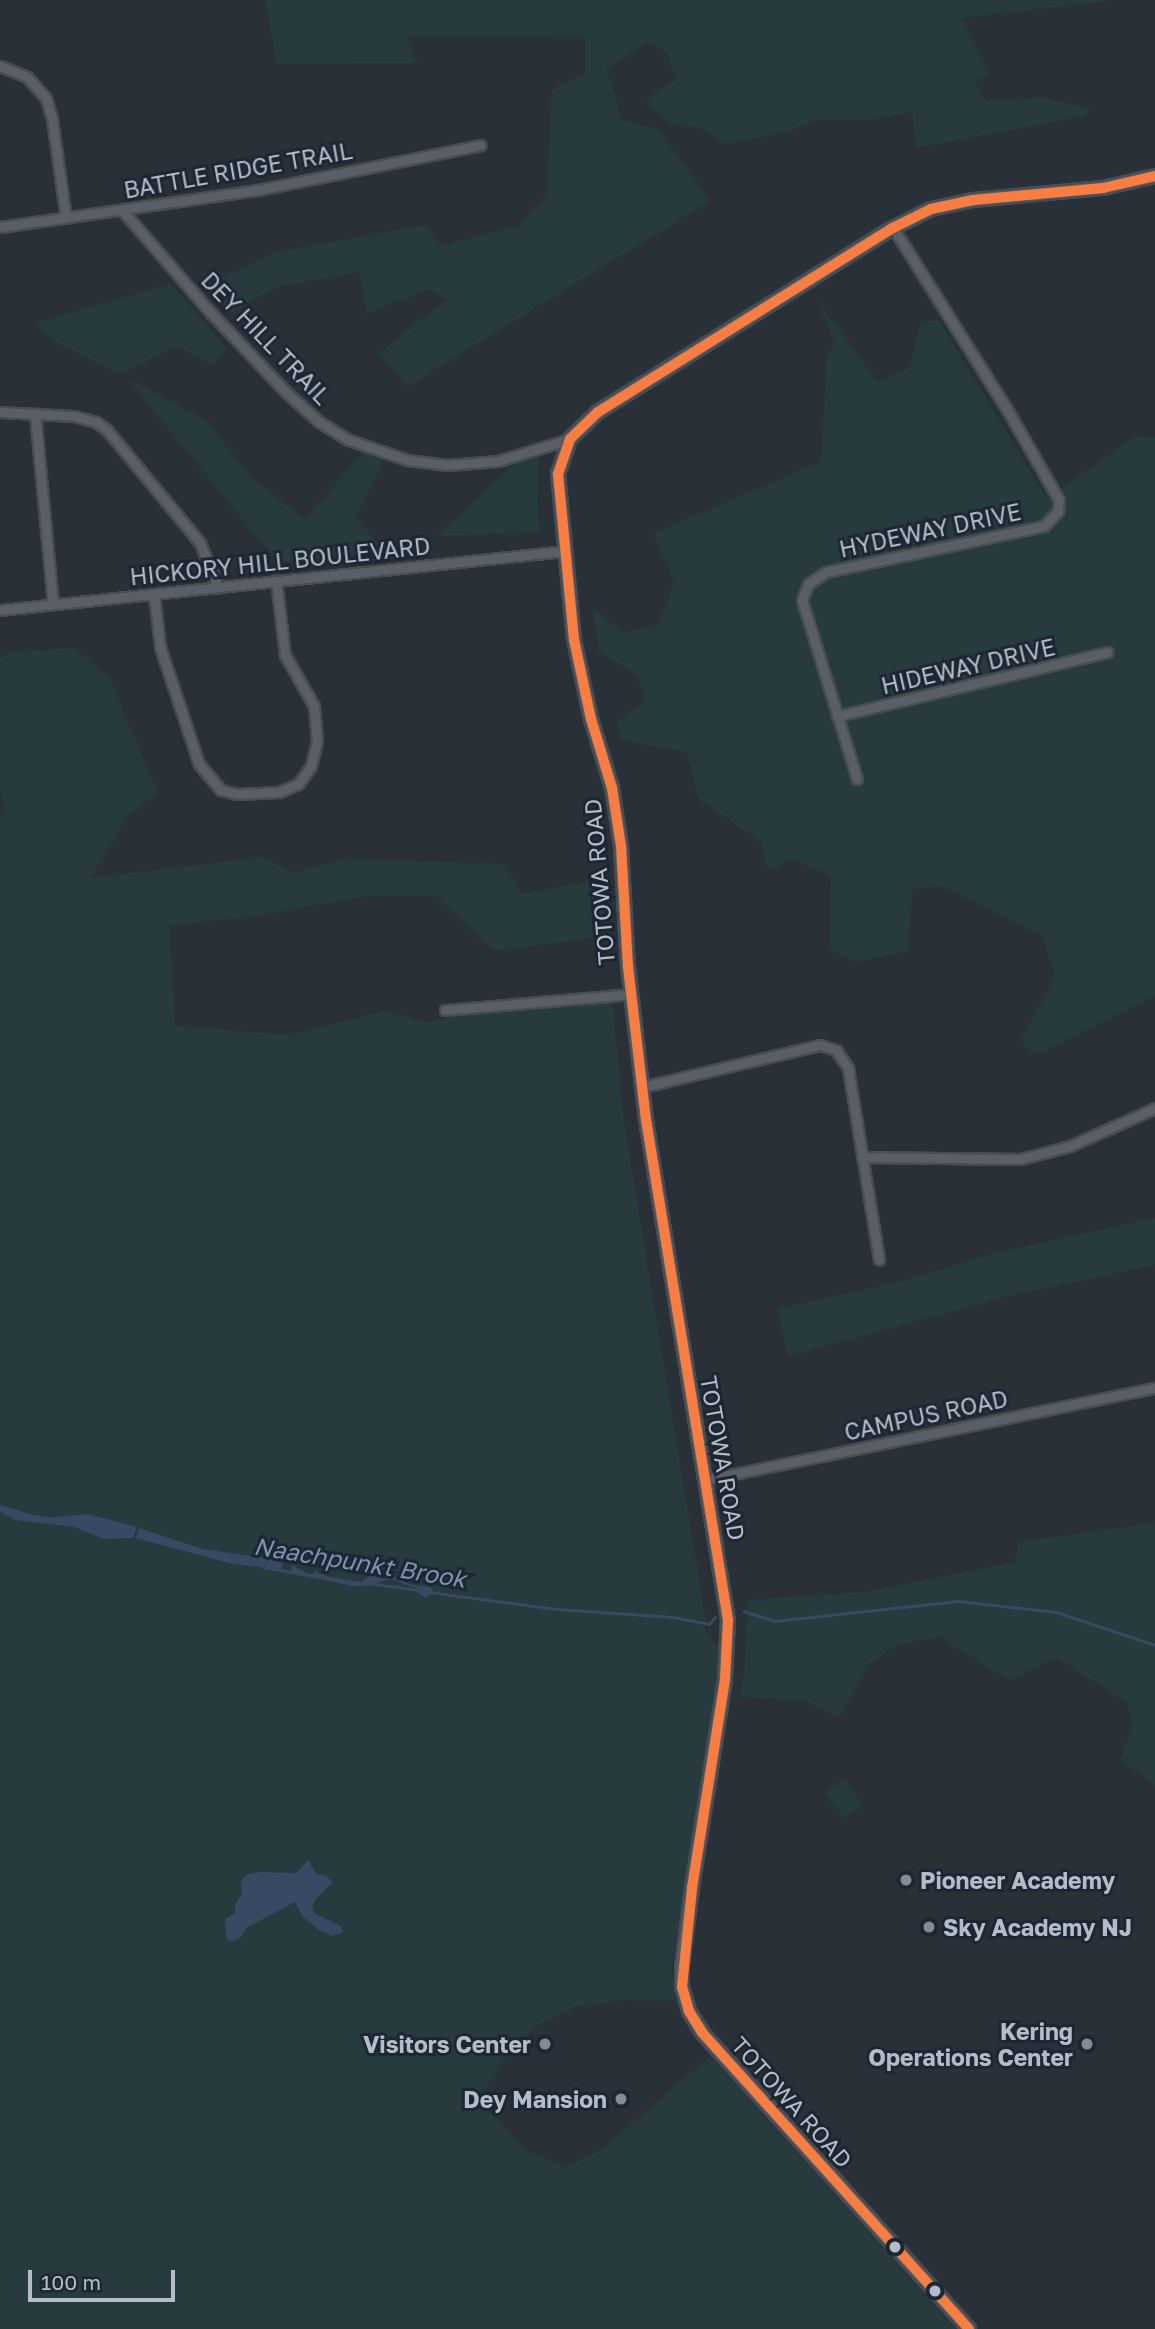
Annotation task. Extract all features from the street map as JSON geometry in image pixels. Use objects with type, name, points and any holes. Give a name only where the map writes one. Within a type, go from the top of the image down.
[{"type":"main road","name":"TOTOWA ROAD","points":[[969,2329],[702,2032],[689,2011],[682,1987],[682,1966],[725,1679],[729,1635],[656,1192],[631,994],[621,846],[612,788],[576,650],[558,474],[570,439],[598,412],[893,228],[931,209],[972,200],[1103,188],[1155,176]]},
{"type":"street","points":[[0,66],[27,77],[46,98],[52,119],[66,218]]},
{"type":"street","name":"BATTLE RIDGE TRAIL","points":[[0,227],[258,190],[481,145]]},
{"type":"street","name":"DEY HILL TRAIL","points":[[122,210],[211,313],[286,392],[318,421],[349,440],[407,460],[447,465],[498,461],[570,439]]},
{"type":"street","name":"HYDEWAY DRIVE","points":[[857,779],[802,600],[808,584],[826,572],[1044,526],[1058,511],[1056,491],[893,228]]},
{"type":"street","points":[[0,412],[74,416],[96,422],[107,430],[200,543],[218,587]]},
{"type":"street","points":[[35,414],[53,604]]},
{"type":"street","name":"HICKORY HILL BOULEVARD","points":[[0,610],[565,551]]},
{"type":"street","points":[[154,594],[160,647],[199,764],[221,790],[237,794],[279,792],[298,784],[304,776],[311,766],[317,741],[314,706],[285,655],[276,581]]},
{"type":"street","name":"HIDEWAY DRIVE","points":[[837,716],[1108,652]]},
{"type":"street","points":[[445,1010],[631,994]]},
{"type":"street","points":[[642,1087],[820,1045],[828,1046],[841,1054],[848,1068],[879,1260]]},
{"type":"street","points":[[862,1157],[993,1161],[1020,1159],[1070,1146],[1155,1108]]},
{"type":"street","name":"CAMPUS ROAD","points":[[705,1479],[1155,1388]]},
{"type":"green space","points":[[266,0],[1114,0],[961,18],[989,74],[975,82],[987,102],[1040,97],[1091,109],[1083,116],[916,148],[912,112],[871,120],[818,120],[782,133],[726,144],[701,128],[669,123],[646,101],[676,79],[667,53],[647,42],[607,69],[622,120],[658,130],[710,201],[408,386],[379,353],[446,300],[429,289],[367,313],[359,272],[276,287],[231,313],[202,287],[273,253],[425,225],[440,246],[518,226],[547,194],[552,90],[585,74],[585,37],[406,35],[417,63],[276,64]]},
{"type":"green space","points":[[171,284],[227,349],[213,364],[177,347],[119,373],[57,343],[36,323]]},
{"type":"green space","points":[[818,301],[877,381],[910,367],[921,322],[939,320],[1045,496],[1064,487],[1134,437],[1155,438],[1155,995],[1037,1054],[1021,1042],[1055,977],[1043,937],[940,886],[913,889],[907,951],[857,962],[830,948],[831,876],[794,859],[768,871],[761,842],[699,799],[687,752],[621,740],[617,722],[646,700],[638,676],[599,651],[593,607],[621,632],[659,626],[674,582],[653,534],[821,462],[827,359],[834,342]]},
{"type":"green space","points":[[127,378],[206,420],[250,477],[305,519],[366,450],[385,456],[356,518],[384,551],[278,562]]},
{"type":"green space","points":[[525,454],[539,457],[537,504],[540,532],[438,536]]},
{"type":"green space","points":[[75,648],[111,680],[157,793],[128,816],[90,878],[264,857],[293,873],[344,859],[504,864],[521,894],[601,880],[606,936],[494,951],[436,896],[367,896],[248,917],[169,925],[175,1026],[291,1035],[383,1011],[426,1022],[611,988],[624,1123],[706,1622],[705,1631],[720,1649],[718,1675],[672,1967],[675,2001],[622,2000],[574,2007],[543,2022],[523,2038],[501,2063],[479,2100],[528,2152],[567,2167],[605,2147],[710,2056],[956,2329],[0,2329],[0,815],[4,809],[0,790],[0,658],[13,652]]},
{"type":"green space","points":[[1155,1218],[1155,1265],[1008,1296],[788,1356],[778,1309],[903,1281],[999,1252]]},
{"type":"green space","points":[[1155,1523],[1155,1785],[1121,1759],[1133,1726],[1127,1702],[1055,1657],[1010,1680],[939,1637],[900,1644],[868,1664],[840,1717],[804,1700],[740,1697],[744,1675],[748,1600],[865,1592],[1015,1562],[1018,1542]]},
{"type":"green space","points":[[844,1779],[863,1805],[844,1818],[825,1793]]},
{"type":"water","points":[[0,1505],[44,1518],[88,1514],[137,1527],[133,1538],[104,1539],[74,1527],[16,1520],[0,1512]]},
{"type":"water","points":[[139,1528],[203,1549],[284,1561],[281,1569],[233,1564],[136,1538]]},
{"type":"water","points":[[292,1565],[309,1574],[314,1574],[314,1571],[329,1577],[362,1582],[368,1576],[389,1575],[433,1590],[427,1598],[416,1592],[416,1588],[390,1579],[365,1586],[352,1586],[291,1572]]},
{"type":"water","points":[[308,1860],[316,1874],[325,1875],[333,1882],[315,1900],[312,1906],[314,1913],[341,1926],[343,1932],[333,1936],[319,1930],[303,1917],[295,1902],[246,1928],[241,1937],[231,1942],[226,1939],[225,1919],[235,1913],[235,1905],[242,1893],[241,1880],[248,1874],[261,1872],[296,1873]]},
{"type":"waterway","name":"Naachpunkt Brook","points":[[34,1516],[49,1518]]},
{"type":"waterway","name":"Naachpunkt Brook","points":[[263,1567],[319,1577]]},
{"type":"waterway","name":"Naachpunkt Brook","points":[[367,1583],[419,1590]]},
{"type":"waterway","name":"Naachpunkt Brook","points":[[429,1592],[557,1609],[673,1617],[709,1624],[715,1617]]},
{"type":"waterway","name":"Naachpunkt Brook","points":[[744,1611],[775,1621],[958,1601],[1056,1612],[1155,1645]]},
{"type":"transit line","points":[[969,2329],[702,2032],[689,2011],[682,1987],[692,1888],[725,1679],[728,1620],[646,1120],[628,967],[621,846],[612,788],[591,719],[574,640],[558,474],[570,439],[598,412],[893,228],[931,209],[973,200],[1103,188],[1155,176]]},
{"type":"place","name":"Pioneer Academy","points":[[906,1880]]},
{"type":"place","name":"Sky Academy NJ","points":[[929,1927]]},
{"type":"place","name":"Visitors Center","points":[[545,2044]]},
{"type":"place","name":"Kering Operations Center","points":[[1087,2044]]},
{"type":"place","name":"Dey Mansion","points":[[621,2099]]}]
